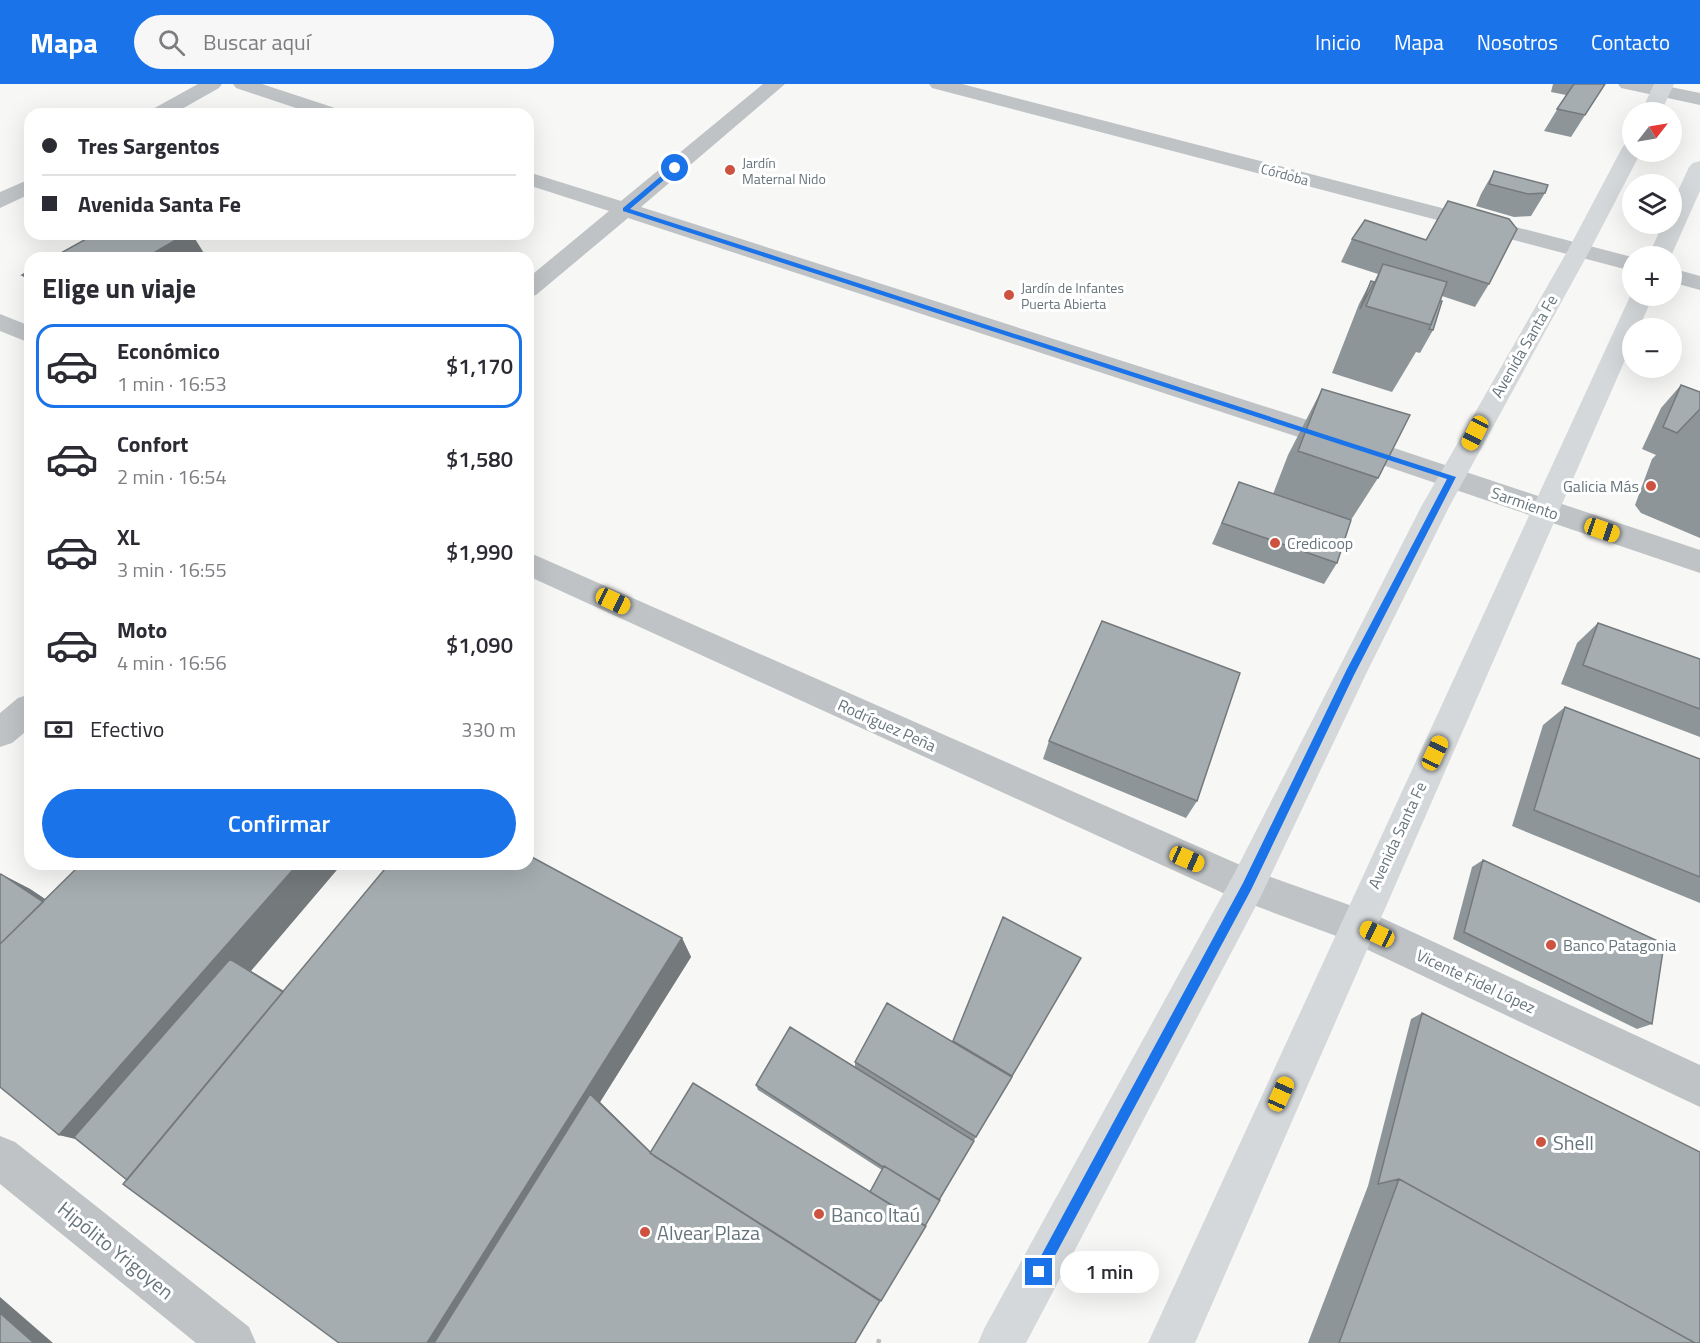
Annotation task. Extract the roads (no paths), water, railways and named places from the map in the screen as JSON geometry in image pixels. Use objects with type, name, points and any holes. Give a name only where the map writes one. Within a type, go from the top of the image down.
[{"type":"main road","points":[[1655,102],[1663,88]]},
{"type":"main road","name":"Avenida Santa Fe","points":[[1001,1343],[1247,886],[1350,674],[1452,477],[1579,250],[1625,162]]},
{"type":"main road","points":[[1664,246],[1700,167]]},
{"type":"main road","name":"Avenida Santa Fe","points":[[1171,1343],[1356,925],[1637,306]]},
{"type":"street","points":[[169,108],[212,84]]},
{"type":"street","points":[[243,84],[316,108]]},
{"type":"street","points":[[534,285],[775,84]]},
{"type":"street","name":"Córdoba","points":[[939,84],[1622,261]]},
{"type":"street","points":[[1628,84],[1663,88],[1700,99]]},
{"type":"street","name":"Sarmiento","points":[[534,179],[1452,477],[1545,511],[1700,562]]},
{"type":"street","points":[[0,201],[24,188]]},
{"type":"street","points":[[1682,278],[1700,283]]},
{"type":"street","points":[[0,322],[24,332]]},
{"type":"street","name":"Rodríguez Peña","points":[[534,566],[1247,886]]},
{"type":"street","points":[[0,733],[24,713]]},
{"type":"street","name":"Vicente Fidel López","points":[[1247,886],[1356,925],[1700,1086]]},
{"type":"street","name":"Hipólito Yrigoyen","points":[[0,1157],[233,1343]]},
{"type":"place","name":"Jardín Maternal Nido","points":[[730,170]]},
{"type":"place","name":"Jardín de Infantes Puerta Abierta","points":[[1009,295]]},
{"type":"place","name":"Galicia Más","points":[[1651,486]]},
{"type":"place","name":"Credicoop","points":[[1275,543]]},
{"type":"place","name":"Banco Patagonia","points":[[1551,945]]},
{"type":"place","name":"Shell","points":[[1541,1142]]},
{"type":"place","name":"Banco Itaú","points":[[819,1214]]},
{"type":"place","name":"Alvear Plaza","points":[[645,1232]]}]
